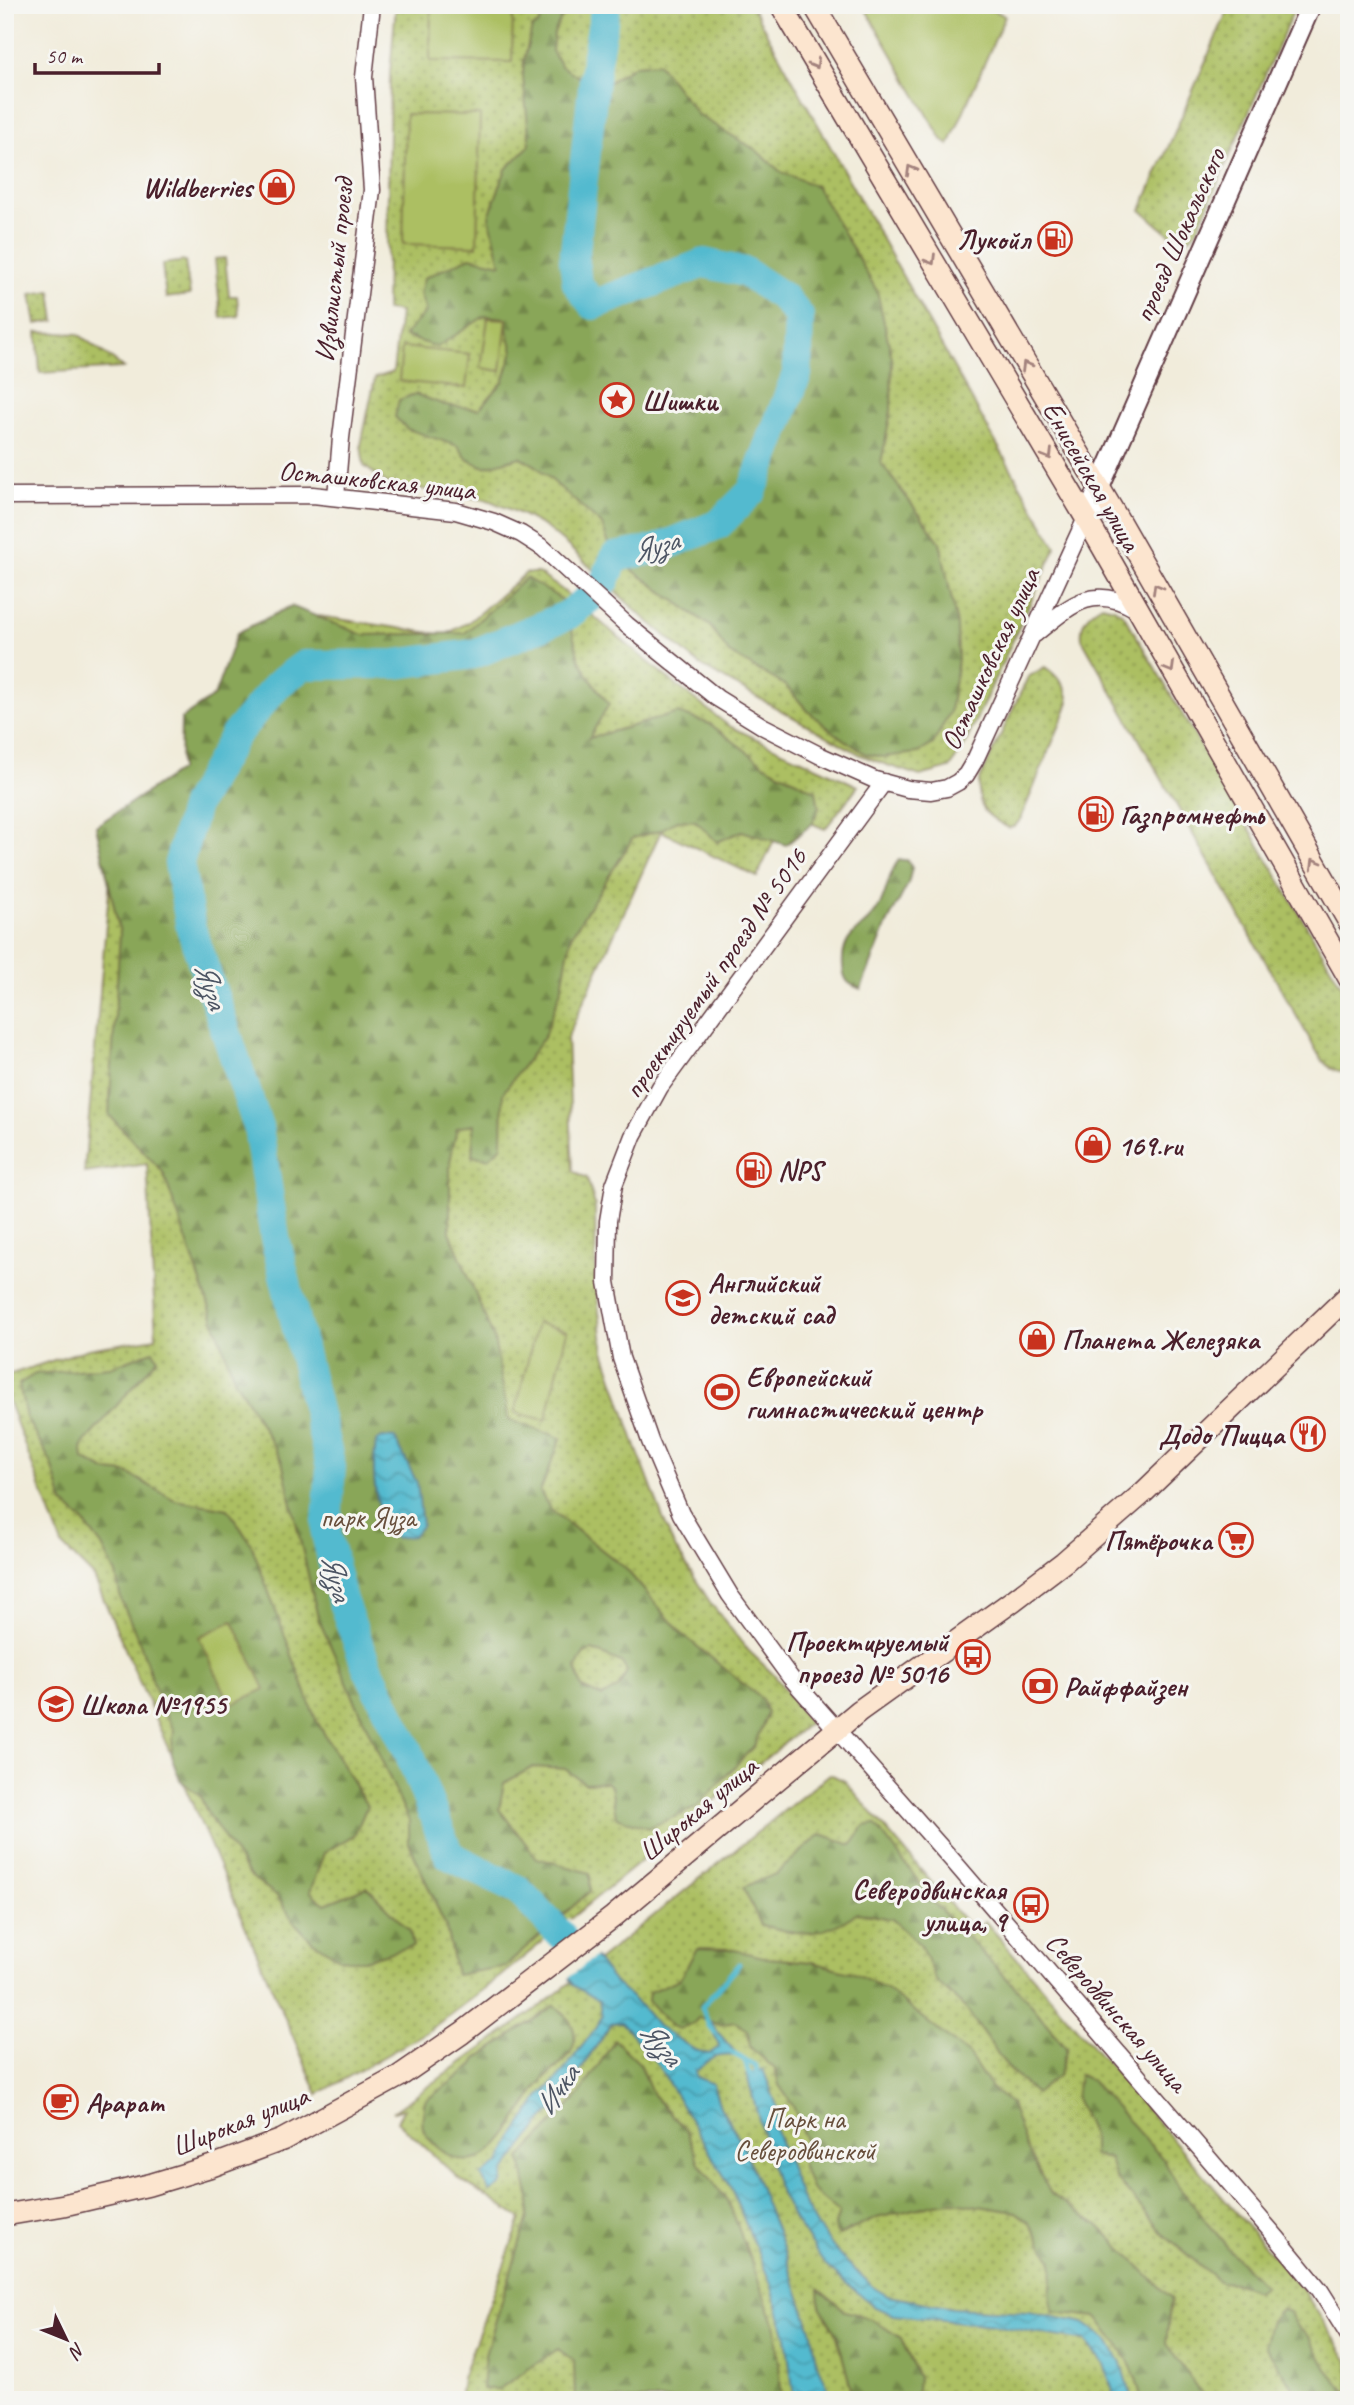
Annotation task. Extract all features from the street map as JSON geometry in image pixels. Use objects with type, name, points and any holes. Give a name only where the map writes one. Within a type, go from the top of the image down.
[{"type":"main road","name":"Енисейская улица","points":[[781,5],[1086,518],[1349,978]]},
{"type":"main road","name":"Енисейская улица","points":[[814,5],[1119,521],[1349,922]]},
{"type":"main road","points":[[1191,704],[1188,695],[1197,683],[1209,684],[1214,690]]},
{"type":"main road","name":"Широкая улица","points":[[5,2215],[64,2205],[149,2185],[212,2166],[282,2140],[398,2077],[523,1988],[613,1917],[835,1730],[1064,1562],[1153,1483],[1347,1295]]},
{"type":"street","name":"Извилистый проезд","points":[[336,497],[372,190],[364,77],[372,5]]},
{"type":"street","name":"проезд Шокальского","points":[[1099,487],[1311,5]]},
{"type":"street","name":"Осташковская улица","points":[[5,496],[313,495],[456,511],[494,522],[521,534],[558,560],[627,625],[684,673],[741,713],[821,756],[884,782],[908,789],[931,791],[947,788],[966,775],[1033,635],[1099,487]]},
{"type":"street","points":[[1086,518],[1095,512],[1107,512],[1119,521]]},
{"type":"street","points":[[1033,635],[1061,613],[1088,598],[1104,596],[1120,599],[1136,609]]},
{"type":"street","name":"проектируемый проезд № 5016","points":[[835,1730],[790,1677],[730,1595],[681,1514],[650,1440],[621,1357],[607,1282],[608,1221],[619,1172],[633,1136],[660,1087],[884,782]]},
{"type":"street","name":"Северодвинская улица","points":[[835,1730],[963,1872],[1278,2238],[1320,2290],[1349,2336]]},
{"type":"green space","points":[[396,5],[751,5],[1056,547],[964,746],[950,768],[920,776],[861,755],[700,665],[635,610],[567,545],[545,527],[521,514],[488,500],[387,483],[364,466],[361,445],[375,378],[393,372],[400,312],[386,310],[390,73]]},
{"type":"green space","points":[[431,5],[513,5],[512,62],[430,61]]},
{"type":"green space","points":[[543,5],[568,5],[554,33],[552,51],[561,66],[589,83],[606,84],[635,65],[658,63],[698,115],[756,150],[781,172],[816,186],[877,291],[892,358],[891,411],[881,463],[940,542],[957,625],[958,659],[950,712],[933,744],[918,753],[883,757],[866,754],[837,735],[809,712],[786,686],[729,653],[710,626],[613,556],[602,525],[535,465],[520,457],[485,467],[468,460],[458,446],[407,429],[395,417],[399,400],[415,394],[445,405],[479,409],[503,382],[513,351],[504,318],[485,316],[437,347],[404,336],[426,311],[420,294],[424,278],[470,257],[501,264],[489,216],[506,169],[530,145],[523,77],[524,60],[532,28],[539,24]]},
{"type":"green space","points":[[863,5],[991,5],[990,9],[1005,16],[949,145],[943,141]]},
{"type":"green space","points":[[1230,5],[1296,5],[1197,230],[1190,238],[1178,239],[1141,210]]},
{"type":"green space","points":[[406,114],[480,115],[477,246],[403,244]]},
{"type":"green space","points":[[225,258],[229,296],[237,296],[239,316],[221,318],[215,259]]},
{"type":"green space","points":[[185,261],[190,295],[166,298],[162,264]]},
{"type":"green space","points":[[51,291],[55,321],[36,324],[31,294]]},
{"type":"green space","points":[[488,318],[507,319],[501,371],[481,368]]},
{"type":"green space","points":[[37,332],[78,334],[124,368],[40,373]]},
{"type":"green space","points":[[402,347],[470,354],[466,388],[399,381]]},
{"type":"green space","name":"парк Яуза","points":[[526,573],[538,573],[561,589],[729,726],[858,786],[825,829],[787,813],[757,877],[661,831],[567,1038],[573,1171],[587,1178],[595,1205],[596,1288],[604,1351],[636,1447],[673,1544],[710,1602],[746,1648],[774,1675],[809,1723],[502,1975],[427,2032],[318,2094],[94,1577],[62,1545],[5,1392],[5,1376],[88,1349],[156,1338],[147,1164],[84,1173],[111,867],[210,782],[253,650],[319,616],[445,635],[469,622]]},
{"type":"green space","name":"парк Яуза","points":[[526,578],[566,602],[578,656],[589,677],[609,704],[589,738],[678,713],[710,724],[765,765],[816,791],[819,808],[812,824],[786,845],[742,831],[717,842],[696,821],[677,820],[661,830],[633,838],[571,936],[562,987],[544,1037],[503,1093],[502,1146],[489,1158],[472,1156],[474,1124],[457,1128],[450,1162],[450,1232],[494,1339],[509,1420],[561,1438],[540,1492],[551,1510],[625,1568],[682,1634],[762,1699],[767,1714],[754,1746],[696,1808],[648,1828],[616,1817],[611,1786],[606,1782],[585,1783],[565,1769],[533,1767],[504,1783],[499,1809],[537,1858],[590,1873],[590,1891],[506,1966],[456,1975],[446,1927],[409,1843],[409,1821],[318,1618],[282,1461],[234,1378],[163,1172],[109,1115],[120,933],[96,826],[180,770],[181,719],[214,696],[237,633],[291,606],[363,635],[465,633]],"holes":[[[592,1650],[621,1662],[627,1671],[619,1687],[602,1697],[582,1688],[576,1668],[584,1653]]]},
{"type":"green space","points":[[1102,605],[1114,608],[1124,615],[1349,998],[1349,1071],[1333,1069],[1321,1059],[1082,639],[1082,628],[1086,619]]},
{"type":"green space","points":[[1045,667],[1061,682],[1069,703],[1020,820],[1009,828],[984,810],[979,798],[979,781],[1028,677]]},
{"type":"green space","points":[[899,860],[907,860],[912,868],[908,884],[887,924],[861,989],[850,984],[844,976],[843,955],[850,938],[875,914]]},
{"type":"green space","points":[[537,1323],[567,1331],[546,1420],[515,1413]]},
{"type":"green space","points":[[153,1351],[158,1358],[85,1442],[83,1459],[106,1471],[127,1473],[175,1500],[228,1509],[251,1544],[316,1720],[367,1806],[355,1834],[324,1853],[310,1892],[325,1904],[367,1887],[410,1931],[413,1946],[364,1960],[349,1960],[341,1959],[312,1941],[295,1923],[276,1895],[249,1875],[207,1812],[200,1796],[180,1780],[171,1756],[174,1730],[161,1706],[140,1643],[121,1600],[116,1574],[102,1546],[82,1520],[63,1503],[52,1464],[26,1418],[19,1384],[35,1374],[110,1367]]},
{"type":"green space","points":[[233,1621],[265,1689],[231,1705],[199,1637]]},
{"type":"green space","name":"Парк на Северодвинской","points":[[830,1774],[845,1781],[973,1931],[985,1921],[1305,2293],[1349,2361],[1349,2400],[459,2400],[462,2378],[521,2219],[457,2177],[397,2121],[404,2109],[393,2112],[546,2002]]},
{"type":"green space","points":[[875,1824],[938,1907],[1025,1997],[1067,2049],[1058,2076],[1035,2094],[1008,2068],[966,2009],[936,1981],[920,1945],[892,1919],[857,1913],[832,1927],[810,1932],[788,1931],[761,1925],[743,1887],[776,1874],[821,1834],[852,1845],[864,1826]]},
{"type":"green space","points":[[697,1948],[730,1949],[768,1958],[812,1962],[854,1973],[885,1988],[968,2054],[991,2088],[1011,2104],[1026,2147],[1051,2194],[1098,2225],[1171,2298],[1166,2344],[1206,2400],[1141,2400],[1131,2366],[1096,2317],[1053,2312],[1050,2294],[1053,2268],[1051,2259],[1029,2222],[1016,2212],[953,2202],[935,2204],[877,2218],[839,2235],[834,2228],[839,2212],[811,2189],[802,2164],[805,2138],[793,2106],[779,2085],[775,2069],[750,2047],[748,2030],[735,2022],[719,2025],[699,2017],[694,2023],[679,2029],[671,2026],[648,2001],[649,1992],[680,1979]]},
{"type":"green space","points":[[555,2005],[573,2029],[573,2047],[537,2088],[498,2144],[480,2158],[472,2160],[455,2158],[439,2148],[423,2128],[425,2101],[473,2066],[477,2059]]},
{"type":"green space","points":[[615,2040],[640,2064],[653,2095],[687,2131],[699,2163],[729,2203],[776,2328],[782,2400],[575,2400],[574,2361],[558,2349],[499,2389],[482,2389],[485,2355],[528,2217],[530,2199],[520,2158],[579,2095]]},
{"type":"green space","points":[[1079,2075],[1091,2080],[1163,2159],[1181,2190],[1234,2255],[1264,2286],[1256,2291],[1237,2283],[1220,2282],[1165,2236],[1115,2177],[1110,2159],[1093,2156],[1093,2138],[1076,2098]]},
{"type":"green space","points":[[819,2289],[846,2311],[871,2319],[901,2338],[918,2378],[916,2400],[854,2400],[837,2336],[820,2306]]},
{"type":"green space","points":[[1281,2309],[1289,2312],[1298,2327],[1310,2338],[1327,2369],[1348,2394],[1349,2400],[1302,2400],[1265,2346],[1271,2321]]},
{"type":"water","points":[[598,5],[612,5],[604,80],[590,79],[584,75]]},
{"type":"water","points":[[382,1437],[395,1438],[417,1483],[422,1525],[413,1536],[395,1538],[378,1504],[374,1480],[375,1455],[376,1442]]},
{"type":"water","name":"Ичка","points":[[534,1906],[561,1913],[615,1983],[642,2007],[658,2026],[695,2050],[709,2054],[719,2047],[711,2024],[735,2052],[736,2056],[710,2059],[695,2070],[696,2077],[713,2084],[720,2107],[742,2143],[781,2242],[812,2333],[817,2362],[833,2400],[797,2400],[793,2390],[786,2337],[771,2284],[730,2186],[656,2062],[621,2022],[612,2023],[568,2088],[566,2097],[543,2120],[504,2172],[502,2184],[490,2192],[481,2175],[500,2163],[514,2135],[540,2096],[558,2078],[602,2016],[599,2001],[573,1985],[535,1921]]},
{"type":"water","points":[[763,2069],[777,2106],[775,2128],[802,2200],[840,2256],[876,2289],[888,2296],[953,2308],[1029,2312],[1084,2323],[1107,2339],[1120,2361],[1132,2400],[1110,2400],[1113,2391],[1104,2364],[1085,2341],[993,2325],[893,2315],[873,2306],[825,2265],[794,2219],[776,2184],[747,2075]]},
{"type":"pier","points":[[569,1918],[598,1954],[566,1980],[543,1941]]},
{"type":"waterway","name":"Яуза","points":[[561,1935],[518,1890],[449,1855],[409,1752],[367,1667],[342,1600],[326,1534],[331,1467],[275,1238],[258,1127],[191,928],[179,863],[195,805],[235,735],[277,685],[304,665],[396,664],[474,654],[568,615],[596,593],[605,581],[615,557],[657,549],[719,524],[752,491],[797,374],[799,316],[783,297],[745,272],[704,263],[593,305],[577,283],[574,260],[596,61],[606,5]]},
{"type":"waterway","points":[[714,2032],[702,2007],[739,1964]]},
{"type":"waterway","points":[[732,2053],[756,2066],[758,2077]]},
{"type":"waterway","points":[[745,2060],[748,2072],[754,2077]]},
{"type":"place","name":"Wildberries","points":[[277,187]]},
{"type":"place","name":"Лукойл","points":[[1055,239]]},
{"type":"place","name":"Шишки","points":[[617,400]]},
{"type":"place","name":"Газпромнефть","points":[[1096,814]]},
{"type":"place","name":"169.ru","points":[[1093,1145]]},
{"type":"place","name":"NPS","points":[[754,1170]]},
{"type":"place","name":"Английский детский сад","points":[[683,1298]]},
{"type":"place","name":"Планета Железяка","points":[[1037,1339]]},
{"type":"place","name":"Европейский гимнастический центр","points":[[722,1392]]},
{"type":"place","name":"Додо Пицца","points":[[1308,1434]]},
{"type":"place","name":"Пятёрочка","points":[[1236,1540]]},
{"type":"place","name":"Проектируемый проезд № 5016","points":[[973,1657]]},
{"type":"place","name":"Райффайзен","points":[[1040,1686]]},
{"type":"place","name":"Школа №1955","points":[[56,1704]]},
{"type":"place","name":"Северодвинская улица, 9","points":[[1031,1905]]},
{"type":"place","name":"Арарат","points":[[61,2102]]}]
